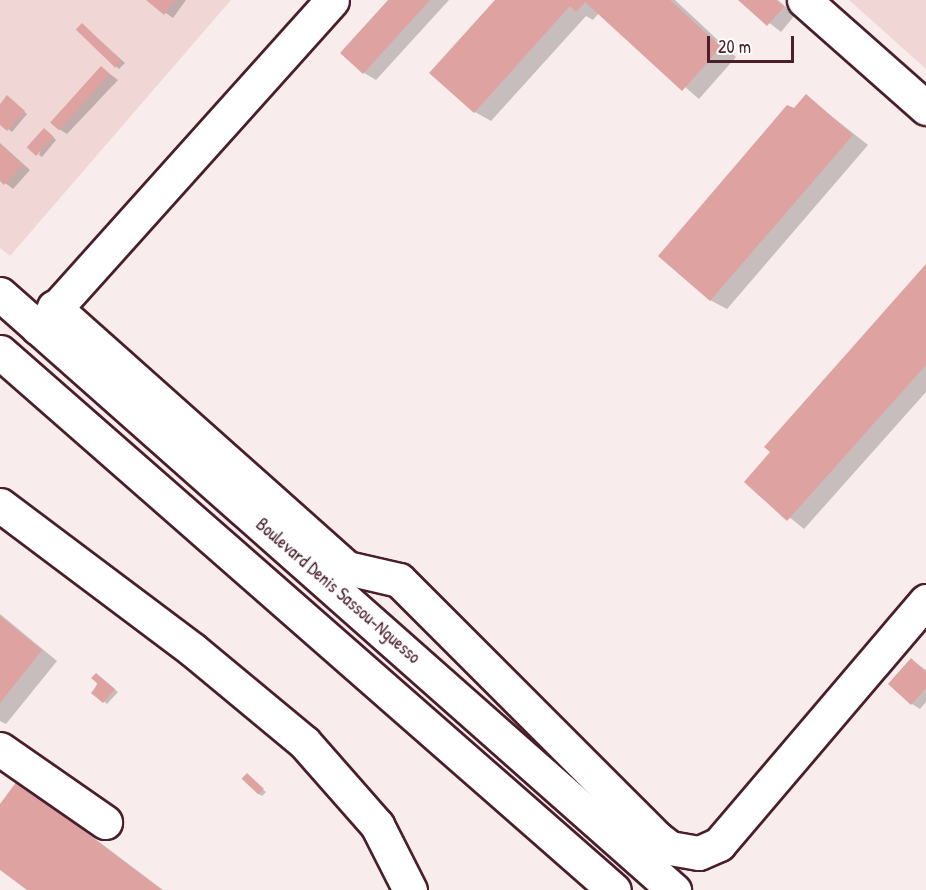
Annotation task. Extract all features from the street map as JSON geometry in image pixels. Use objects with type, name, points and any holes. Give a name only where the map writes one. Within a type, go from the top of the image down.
[{"type":"main road","points":[[46,317],[332,0]]},
{"type":"main road","points":[[804,0],[926,108]]},
{"type":"main road","name":"Boulevard Denis Sassou-Nguesso","points":[[0,294],[46,317],[339,576],[674,890]]},
{"type":"main road","points":[[0,352],[614,890]]},
{"type":"main road","points":[[0,505],[193,650],[304,742],[377,825],[410,890]]},
{"type":"main road","points":[[339,576],[399,580],[605,790],[657,838],[685,852],[720,844],[926,601]]},
{"type":"main road","points":[[0,749],[105,822]]},
{"type":"shaded area","points":[[0,0],[231,0],[10,256],[0,248]]},
{"type":"shaded area","points":[[849,0],[926,0],[926,69]]},
{"type":"building","points":[[146,0],[175,0],[164,15]]},
{"type":"building","points":[[388,0],[430,0],[363,74],[340,53]]},
{"type":"building","points":[[495,0],[670,0],[721,47],[682,91],[585,2],[576,12],[570,6],[474,113],[429,73]]},
{"type":"building","points":[[738,0],[776,0],[784,7],[767,26]]},
{"type":"building","points":[[82,23],[122,61],[115,68],[76,29]]},
{"type":"building","points":[[101,66],[110,74],[59,131],[50,122]]},
{"type":"building","points":[[806,94],[853,135],[710,301],[658,256],[787,105],[794,108]]},
{"type":"building","points":[[7,95],[25,111],[7,131],[0,125],[0,104]]},
{"type":"building","points":[[44,128],[54,137],[36,156],[27,147]]},
{"type":"building","points":[[0,144],[23,165],[4,185],[0,181]]},
{"type":"building","points":[[926,264],[926,365],[787,521],[744,482],[770,452],[764,447]]},
{"type":"building","points":[[0,616],[42,650],[0,703]]},
{"type":"building","points":[[911,658],[926,672],[926,688],[911,705],[888,684]]},
{"type":"building","points":[[96,673],[115,689],[103,703],[91,693],[98,684],[91,678]]},
{"type":"building","points":[[247,773],[264,789],[258,795],[242,779]]},
{"type":"building","points":[[17,781],[162,890],[27,890],[0,870],[0,804]]}]
